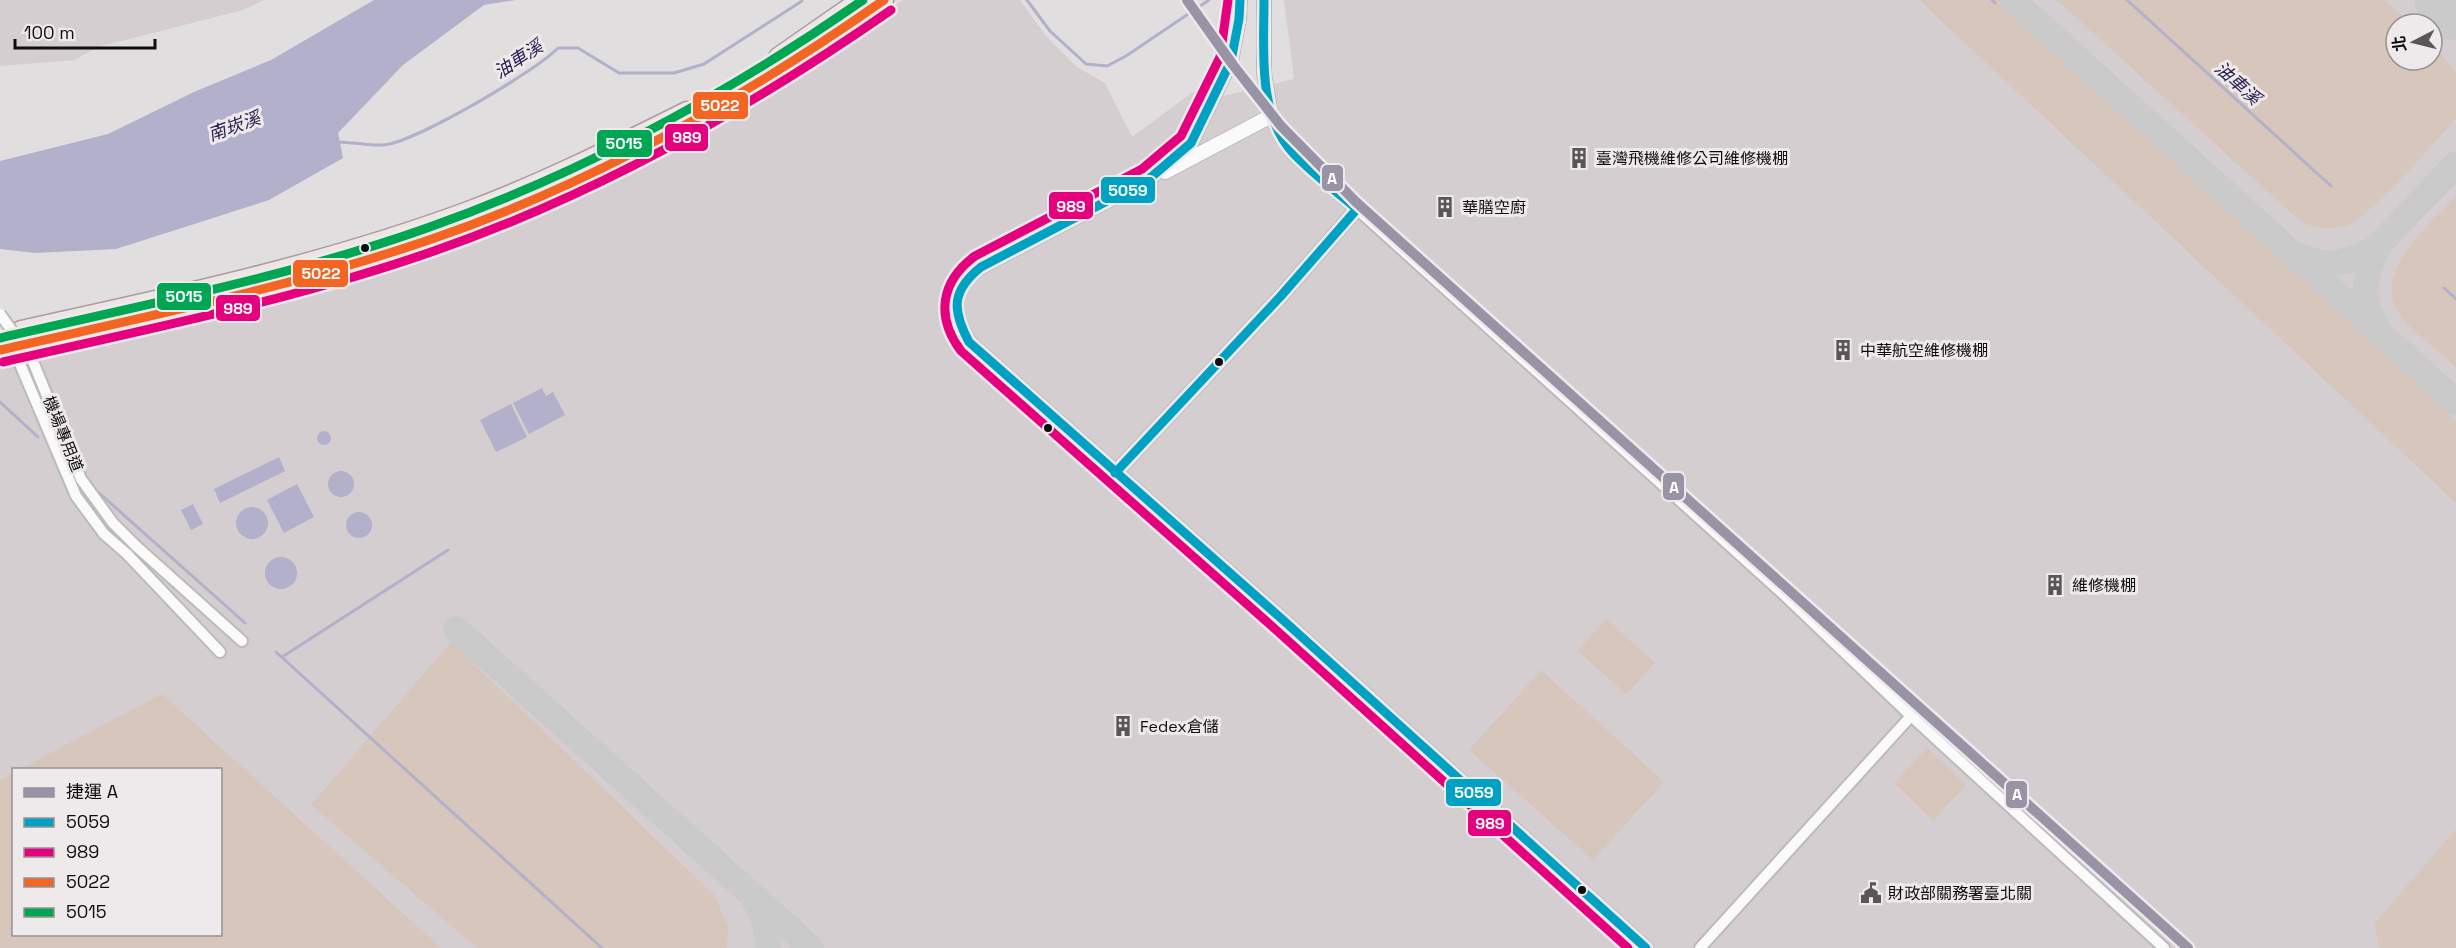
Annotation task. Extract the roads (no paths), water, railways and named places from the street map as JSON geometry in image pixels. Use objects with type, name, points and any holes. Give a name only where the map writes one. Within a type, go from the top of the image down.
[{"type":"main road","points":[[860,0],[764,66],[691,109],[530,186],[469,211],[360,248],[25,337],[256,291],[363,262],[476,222],[601,169],[659,140],[745,92],[842,31],[884,0]]},
{"type":"street","points":[[1149,179],[1191,143],[1231,61],[1240,0]]},
{"type":"street","points":[[1264,0],[1264,74],[1271,116],[1293,153],[1781,592],[1911,716],[2164,948]]},
{"type":"street","points":[[1271,116],[981,267],[968,276],[959,288],[957,302],[960,323],[969,342],[1283,620],[1646,948]]},
{"type":"street","points":[[1115,473],[1280,297],[1357,209]]},
{"type":"street","name":"機場專用道","points":[[0,314],[32,359],[81,479],[113,523],[242,641]]},
{"type":"street","name":"機場專用道","points":[[0,335],[20,364],[76,496],[104,534],[220,652]]},
{"type":"street","points":[[1700,948],[1911,716]]},
{"type":"water","name":"南崁溪","points":[[374,0],[515,0],[484,5],[403,65],[338,133],[343,158],[269,200],[116,249],[35,253],[0,249],[0,161],[108,134],[194,92],[271,60]]},
{"type":"water","points":[[542,388],[546,396],[553,392],[565,415],[529,434],[513,403]]},
{"type":"water","points":[[511,404],[527,437],[496,452],[480,420]]},
{"type":"water","points":[[324,431],[329,433],[331,438],[329,443],[324,445],[319,443],[317,438],[319,433]]},
{"type":"water","points":[[279,457],[285,471],[220,503],[214,489]]},
{"type":"water","points":[[341,471],[350,475],[354,484],[350,493],[341,497],[332,493],[328,484],[332,475]]},
{"type":"water","points":[[297,484],[314,517],[284,533],[267,500]]},
{"type":"water","points":[[193,504],[203,524],[191,530],[181,510]]},
{"type":"water","points":[[252,507],[263,512],[268,523],[263,534],[252,539],[241,534],[236,523],[241,512]]},
{"type":"water","points":[[359,512],[368,516],[372,525],[368,534],[359,538],[350,534],[346,525],[350,516]]},
{"type":"water","points":[[281,557],[292,562],[297,573],[292,584],[281,589],[270,584],[265,573],[270,562]]},
{"type":"waterway","name":"油車溪","points":[[1027,0],[1050,31],[1086,64],[1107,66],[1126,56],[1209,0]]},
{"type":"waterway","points":[[1992,0],[1995,3]]},
{"type":"waterway","name":"油車溪","points":[[2127,0],[2331,186]]},
{"type":"waterway","name":"油車溪","points":[[338,142],[384,145],[421,132],[501,88],[558,48],[578,48],[619,73],[674,73],[704,64],[802,1]]},
{"type":"waterway","name":"油車溪","points":[[2444,288],[2456,299]]},
{"type":"waterway","points":[[0,402],[38,437]]},
{"type":"waterway","points":[[98,492],[245,623]]},
{"type":"waterway","points":[[282,657],[448,550]]},
{"type":"waterway","points":[[276,652],[602,948]]},
{"type":"tunnel","points":[[0,350],[29,343]]},
{"type":"metro line","name":"A","points":[[1187,0],[1233,65],[1281,126],[1356,202],[2188,948]]},
{"type":"place","name":"臺灣飛機維修公司維修機棚","points":[[1579,158]]},
{"type":"place","name":"華膳空廚","points":[[1445,207]]},
{"type":"place","name":"中華航空維修機棚","points":[[1843,350]]},
{"type":"place","name":"維修機棚","points":[[2055,585]]},
{"type":"place","name":"Fedex倉儲","points":[[1123,726]]},
{"type":"place","name":"財政部關務署臺北關","points":[[1871,893]]}]
